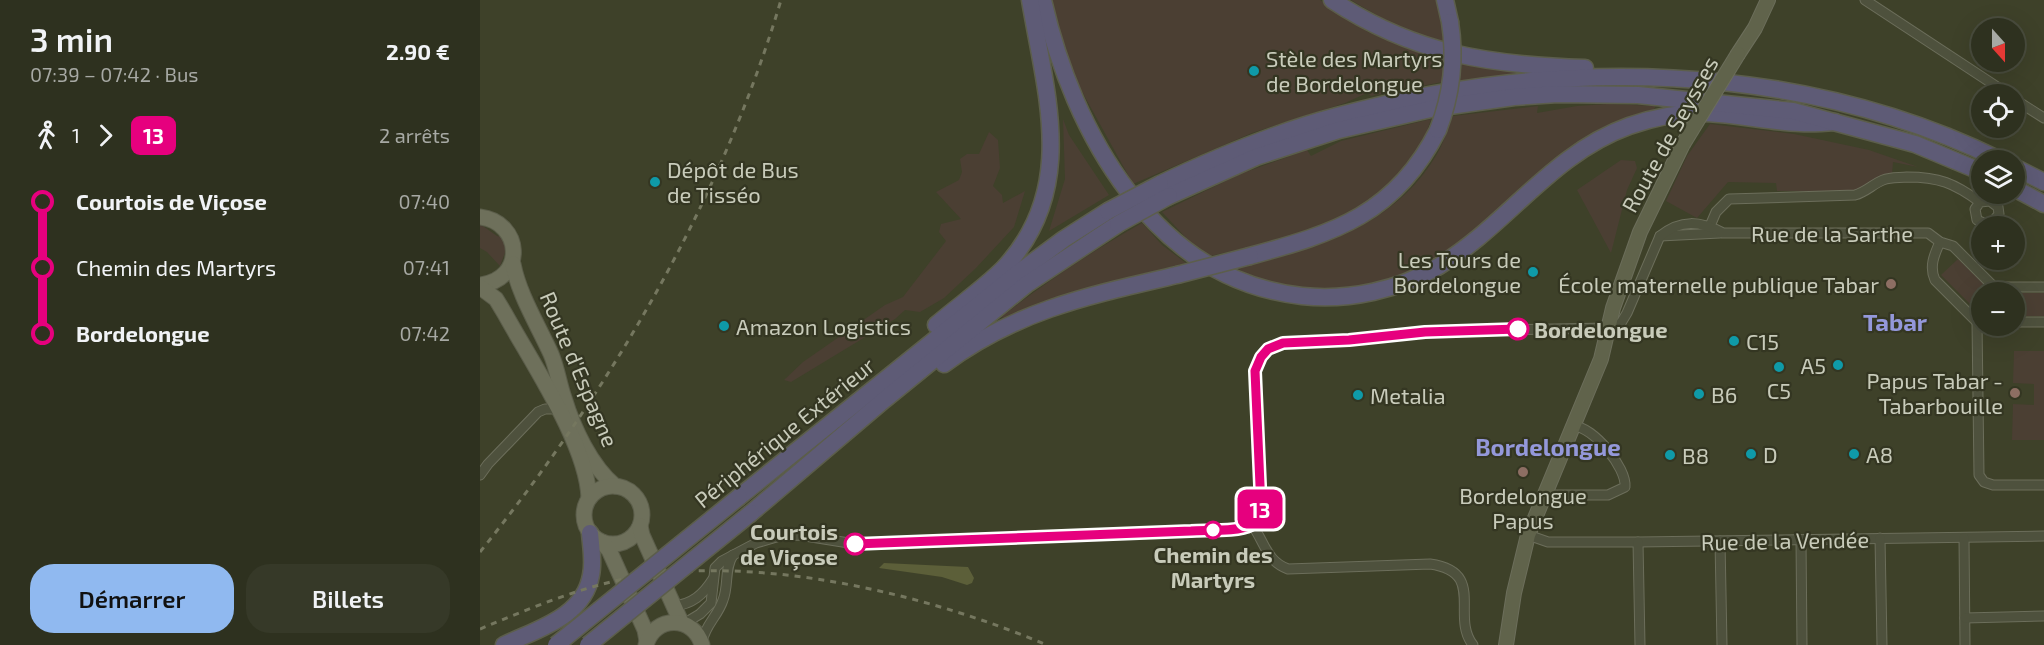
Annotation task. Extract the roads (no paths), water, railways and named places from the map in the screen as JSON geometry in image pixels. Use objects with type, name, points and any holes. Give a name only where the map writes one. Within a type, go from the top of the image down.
[{"type":"highway","points":[[905,362],[927,333],[1002,270],[1020,248],[1042,207],[1048,188],[1051,141],[1030,0]]},
{"type":"highway","points":[[1043,0],[1074,99],[1117,177],[1142,209],[1195,257],[1215,269],[1239,281],[1265,290],[1287,294],[1316,297],[1367,293],[1391,287],[1423,274],[1478,238],[1543,178],[1575,153],[1600,138],[1630,125],[1688,114],[1717,114],[1799,123],[1835,122]]},
{"type":"highway","points":[[1332,0],[1391,33],[1448,52],[1528,66],[1603,68],[1620,76]]},
{"type":"highway","points":[[884,400],[904,394],[958,354],[1024,317],[1088,296],[1177,275],[1320,236],[1369,211],[1392,194],[1414,170],[1438,130],[1448,102],[1454,49],[1445,0]]},
{"type":"highway","points":[[588,645],[751,513],[884,400],[1027,284],[1113,218],[1164,190],[1207,162],[1281,134],[1383,104],[1473,88],[1555,79],[1620,76],[1698,80],[1811,96],[1891,117],[1934,131],[1977,150]]},
{"type":"highway","points":[[1164,190],[1339,130],[1435,108],[1514,97],[1558,94],[1638,95],[1793,111],[1915,144],[1971,167]]},
{"type":"highway","points":[[2025,172],[2044,182]]},
{"type":"highway","points":[[2025,194],[2044,204]]},
{"type":"highway","name":"Périphérique Extérieur","points":[[556,645],[1018,273],[1064,239],[1113,218]]},
{"type":"highway","points":[[504,645],[554,622],[581,598],[592,573],[596,537]]},
{"type":"main road","name":"Route de Seysses","points":[[1738,54],[1761,0]]},
{"type":"main road","name":"Route de Seysses","points":[[1506,645],[1516,582],[1528,535],[1601,359],[1613,308],[1640,232],[1683,144],[1755,28],[1768,0]]},
{"type":"main road","name":"Route d'Espagne","points":[[481,216],[497,223],[508,235],[514,249],[513,264],[552,356],[564,399],[598,467],[615,486]]},
{"type":"main road","points":[[480,286],[495,281],[513,264]]},
{"type":"main road","name":"Route d'Espagne","points":[[480,286],[496,299],[501,307],[573,438],[589,488],[589,498]]},
{"type":"main road","points":[[647,643],[645,630],[609,550],[596,537],[584,516],[589,498],[601,489],[615,486],[629,490],[638,501],[642,513],[640,526],[642,535],[683,623],[695,631],[702,643]]},
{"type":"main road","points":[[596,537],[609,543],[624,542],[640,526]]},
{"type":"main road","points":[[647,643],[655,629],[661,625],[683,623]]},
{"type":"street","points":[[1865,0],[1993,84]]},
{"type":"street","points":[[2025,106],[2044,118]]},
{"type":"street","points":[[683,623],[706,609],[711,603],[714,593],[715,568],[732,555],[756,543],[780,536],[812,535],[855,544],[891,544],[1191,531],[1241,528],[1252,525],[1258,518],[1261,508],[1255,371],[1261,357],[1268,349],[1283,343],[1349,340],[1425,332],[1609,328],[1621,323],[1628,313],[1660,236],[1670,227],[1682,223],[1710,226],[1716,212],[1730,199],[1855,195],[1890,178],[1930,177],[1971,195]]},
{"type":"street","name":"Rue de la Sarthe","points":[[1710,226],[1724,233],[1928,233],[1940,242],[1953,246],[1994,287],[2044,287]]},
{"type":"street","points":[[1660,236],[1724,233]]},
{"type":"street","points":[[1940,242],[1933,258],[1932,274],[1935,280],[1971,314]]},
{"type":"street","points":[[2025,322],[2044,322]]},
{"type":"street","points":[[1979,336],[1979,475],[1984,482],[1993,485],[2044,485]]},
{"type":"street","points":[[480,475],[538,412],[545,409],[558,410]]},
{"type":"street","points":[[1545,493],[1551,495],[1608,495],[1625,487],[1625,476],[1620,467],[1593,433],[1583,427],[1573,426]]},
{"type":"street","points":[[1252,525],[1269,556],[1281,567],[1288,569],[1430,564],[1452,571],[1461,581],[1464,589],[1467,633],[1473,645]]},
{"type":"street","name":"Rue de la Vendée","points":[[1528,535],[1548,542],[2044,536]]},
{"type":"street","points":[[1881,538],[1882,645]]},
{"type":"street","points":[[1964,538],[1965,645]]},
{"type":"street","points":[[1801,540],[1802,645]]},
{"type":"street","points":[[1720,541],[1722,645]]},
{"type":"street","points":[[1638,542],[1640,645]]},
{"type":"street","points":[[702,643],[708,622],[723,601],[727,564],[732,555]]},
{"type":"street","points":[[674,606],[693,602],[713,579]]},
{"type":"street","points":[[1965,618],[2044,616]]},
{"type":"railway","points":[[480,552],[574,425],[617,359],[657,291],[727,149],[756,75],[781,0]]},
{"type":"railway","points":[[480,629],[569,594],[638,576],[710,571],[759,572],[859,586],[908,598],[956,612],[1047,645]]},
{"type":"place","name":"Stèle des Martyrs de Bordelongue","points":[[1254,71]]},
{"type":"place","name":"Dépôt de Bus de Tisséo","points":[[655,182]]},
{"type":"place","name":"Les Tours de Bordelongue","points":[[1533,272]]},
{"type":"place","name":"École maternelle publique Tabar","points":[[1891,284]]},
{"type":"place","name":"Amazon Logistics","points":[[724,326]]},
{"type":"place","name":"Bordelongue","points":[[1518,329]]},
{"type":"place","name":"C15","points":[[1734,341]]},
{"type":"place","name":"A5","points":[[1838,365]]},
{"type":"place","name":"C5","points":[[1779,367]]},
{"type":"place","name":"Papus Tabar - Tabarbouille","points":[[2015,393]]},
{"type":"place","name":"B6","points":[[1699,394]]},
{"type":"place","name":"Metalia","points":[[1358,395]]},
{"type":"place","name":"D","points":[[1751,454]]},
{"type":"place","name":"A8","points":[[1854,454]]},
{"type":"place","name":"B8","points":[[1670,455]]},
{"type":"place","name":"Bordelongue Papus","points":[[1523,472]]},
{"type":"place","name":"Chemin des Martyrs","points":[[1213,530]]},
{"type":"place","name":"Courtois de Viçose","points":[[855,544]]},
{"type":"district","name":"Tabar","points":[[1895,321]]},
{"type":"district","name":"Bordelongue","points":[[1548,446]]}]
